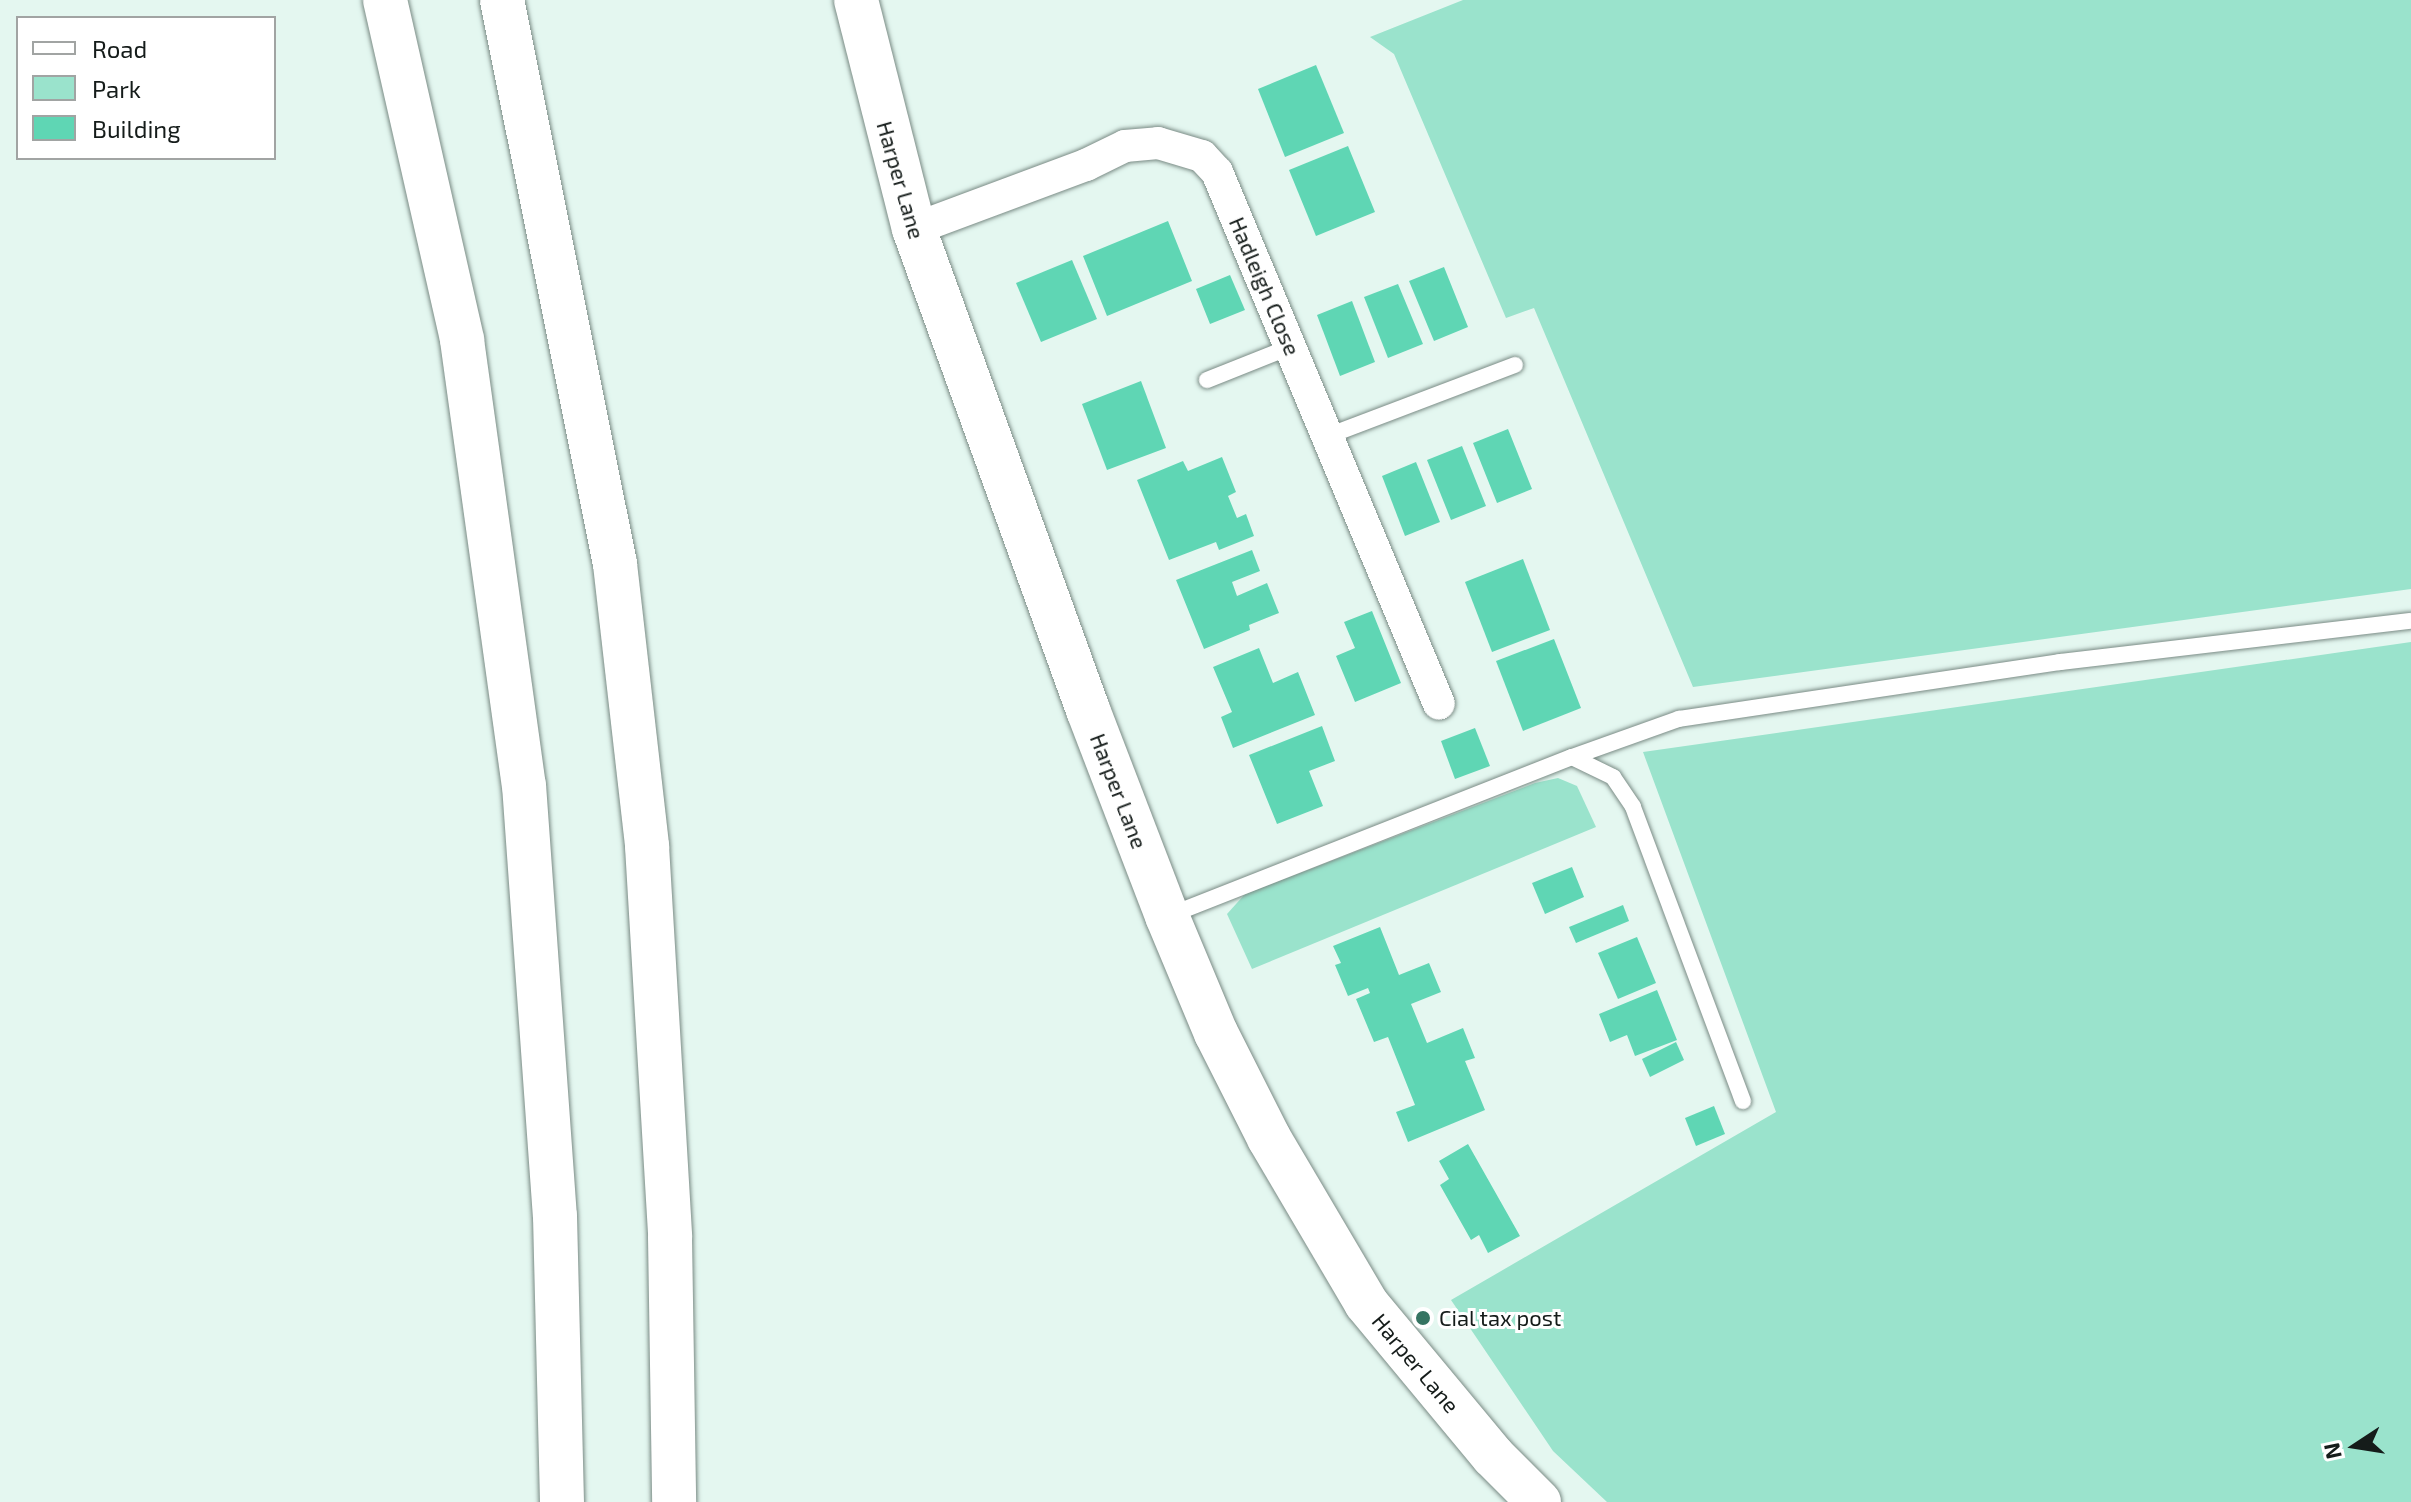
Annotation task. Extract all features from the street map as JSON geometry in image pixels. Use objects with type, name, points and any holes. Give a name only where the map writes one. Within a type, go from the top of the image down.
[{"type":"main road","points":[[385,0],[462,340],[524,785],[555,1216],[562,1502]]},
{"type":"main road","points":[[502,0],[615,564],[647,846],[670,1237],[674,1502]]},
{"type":"main road","name":"Harper Lane","points":[[856,0],[914,229],[1167,916],[1216,1033],[1269,1138],[1366,1303],[1493,1456],[1539,1502]]},
{"type":"street","name":"Hadleigh Close","points":[[914,229],[1086,165],[1125,146],[1158,143],[1202,156],[1217,172],[1439,704]]},
{"type":"lane","points":[[1207,380],[1290,347]]},
{"type":"lane","points":[[1328,436],[1515,365]]},
{"type":"lane","points":[[1167,916],[1572,757],[1679,719],[2060,662],[2411,621]]},
{"type":"lane","points":[[1572,757],[1613,777],[1633,807],[1743,1101]]},
{"type":"green space","points":[[1463,0],[2411,0],[2411,589],[1693,687],[1534,308],[1506,318],[1394,54],[1370,37]]},
{"type":"green space","points":[[2411,642],[2411,1502],[1607,1502],[1553,1451],[1451,1300],[1776,1112],[1643,752]]},
{"type":"green space","points":[[1558,778],[1577,786],[1596,827],[1252,969],[1227,914],[1245,894],[1535,783]]},
{"type":"building","points":[[1316,65],[1344,133],[1285,157],[1258,89]]},
{"type":"building","points":[[1348,146],[1375,212],[1316,236],[1289,170]]},
{"type":"building","points":[[1168,221],[1192,281],[1107,316],[1083,256]]},
{"type":"building","points":[[1072,260],[1097,319],[1041,342],[1016,283]]},
{"type":"building","points":[[1444,267],[1468,327],[1434,341],[1409,281]]},
{"type":"building","points":[[1230,275],[1245,310],[1210,324],[1196,289]]},
{"type":"building","points":[[1398,284],[1423,344],[1388,358],[1364,297]]},
{"type":"building","points":[[1352,301],[1375,362],[1340,376],[1317,315]]},
{"type":"building","points":[[1141,381],[1166,448],[1107,470],[1082,404]]},
{"type":"building","points":[[1508,429],[1532,489],[1497,503],[1473,443]]},
{"type":"building","points":[[1462,446],[1486,506],[1451,520],[1427,460]]},
{"type":"building","points":[[1222,457],[1236,492],[1228,496],[1237,518],[1246,514],[1254,536],[1219,550],[1216,542],[1169,560],[1137,480],[1183,461],[1188,471]]},
{"type":"building","points":[[1416,462],[1440,522],[1405,536],[1382,476]]},
{"type":"building","points":[[1252,550],[1260,571],[1232,582],[1237,596],[1267,583],[1279,613],[1249,625],[1250,630],[1204,649],[1176,580]]},
{"type":"building","points":[[1523,559],[1550,630],[1492,652],[1465,582]]},
{"type":"building","points":[[1372,611],[1401,683],[1355,702],[1336,656],[1355,648],[1344,622]]},
{"type":"building","points":[[1554,639],[1581,708],[1523,731],[1496,661]]},
{"type":"building","points":[[1259,648],[1273,683],[1298,672],[1315,715],[1233,748],[1221,717],[1232,712],[1213,667]]},
{"type":"building","points":[[1322,726],[1335,761],[1309,771],[1323,806],[1277,824],[1249,755]]},
{"type":"building","points":[[1475,728],[1490,766],[1455,779],[1441,741]]},
{"type":"building","points":[[1572,867],[1584,897],[1545,914],[1532,883]]},
{"type":"building","points":[[1623,905],[1629,921],[1576,943],[1569,927]]},
{"type":"building","points":[[1380,927],[1399,975],[1429,963],[1441,992],[1411,1004],[1427,1043],[1463,1028],[1475,1058],[1465,1061],[1485,1110],[1408,1142],[1396,1112],[1415,1105],[1388,1037],[1374,1042],[1356,999],[1370,993],[1368,988],[1348,996],[1335,965],[1341,963],[1333,946]]},
{"type":"building","points":[[1637,937],[1656,983],[1618,999],[1598,953]]},
{"type":"building","points":[[1657,990],[1677,1040],[1635,1056],[1627,1035],[1610,1042],[1599,1014]]},
{"type":"building","points":[[1676,1042],[1684,1060],[1650,1077],[1642,1059]]},
{"type":"building","points":[[1714,1106],[1725,1134],[1696,1146],[1685,1118]]},
{"type":"building","points":[[1468,1144],[1520,1236],[1488,1253],[1479,1235],[1471,1240],[1440,1185],[1449,1179],[1439,1161]]},
{"type":"place","name":"Cial tax post","points":[[1423,1318]]}]
